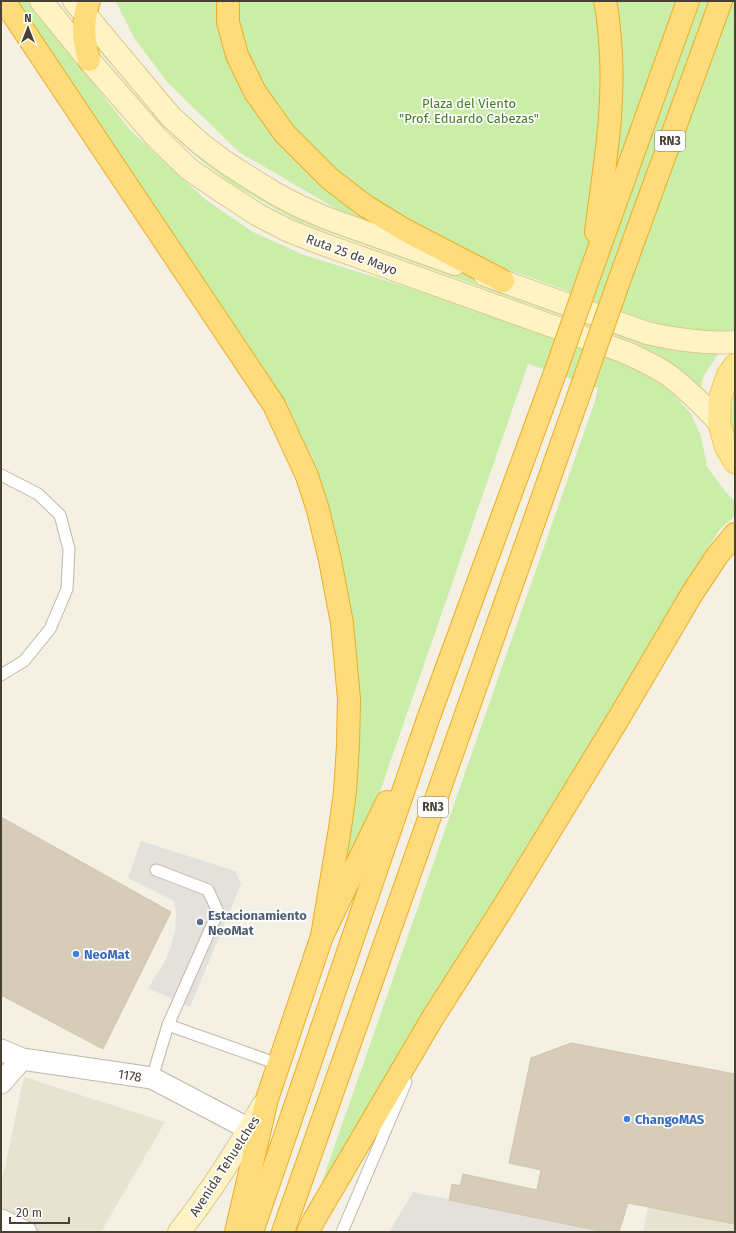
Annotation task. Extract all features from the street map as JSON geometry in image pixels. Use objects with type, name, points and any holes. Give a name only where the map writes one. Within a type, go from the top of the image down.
[{"type":"highway","points":[[4,1],[274,405],[306,476],[318,510],[342,624],[349,699],[345,792],[336,858],[322,936]]},
{"type":"highway","points":[[228,1],[228,22],[237,55],[255,92],[285,134],[329,178],[364,205],[403,229],[504,281]]},
{"type":"highway","points":[[591,271],[609,122],[612,80],[608,13],[605,1]]},
{"type":"highway","name":"RN3","points":[[252,1232],[428,719],[555,373],[688,1]]},
{"type":"highway","name":"RN3","points":[[283,1232],[619,281],[721,1]]},
{"type":"highway","points":[[83,6],[84,34],[89,60]]},
{"type":"highway","points":[[313,1228],[432,1019],[504,906],[693,592],[716,556],[735,534]]},
{"type":"highway","points":[[236,1232],[267,1099],[322,936],[428,719]]},
{"type":"main road","name":"Ruta 25 de Mayo","points":[[41,1],[89,60],[156,137],[189,169],[237,203],[258,216],[289,231],[320,243],[622,351],[643,360],[665,373],[701,402],[719,422]]},
{"type":"main road","name":"Ruta 25 de Mayo","points":[[83,6],[171,116],[201,144],[250,178],[299,206],[326,218],[647,333],[671,339],[694,342],[715,344],[735,342]]},
{"type":"main road","name":"Ruta 25 de Mayo","points":[[735,365],[728,376],[720,398],[719,422],[726,447],[735,462]]},
{"type":"main road","name":"Avenida Tehuelches","points":[[179,1232],[201,1205],[267,1099]]},
{"type":"street","name":"1178","points":[[1,1050],[22,1059],[152,1078],[249,1130]]},
{"type":"street","points":[[1,1083],[22,1059]]},
{"type":"street","points":[[1,1220],[26,1232]]},
{"type":"lane","points":[[1,475],[38,494],[60,515],[70,549],[67,588],[50,629],[24,661],[1,675]]},
{"type":"lane","points":[[152,1078],[168,1025],[218,912],[208,890],[156,870]]},
{"type":"lane","points":[[342,1232],[432,1019]]},
{"type":"lane","points":[[168,1025],[278,1064]]},
{"type":"shaded area","name":"Estacionamiento NeoMat","points":[[141,841],[235,871],[241,884],[190,1007],[148,988],[163,965],[170,949],[175,932],[176,913],[174,901],[128,878]]},
{"type":"shaded area","points":[[24,1077],[165,1122],[101,1232],[1,1232],[1,1185]]},
{"type":"shaded area","points":[[413,1192],[605,1232],[389,1232]]},
{"type":"shaded area","points":[[649,1200],[735,1214],[735,1232],[643,1232]]},
{"type":"green space","points":[[15,1],[29,1],[130,130],[206,200],[253,232],[304,255],[519,322],[619,357],[651,375],[674,395],[691,414],[701,436],[707,467],[735,502],[735,516],[719,530],[565,791],[315,1202],[595,401],[598,388],[528,364],[347,887],[333,882],[350,761],[316,487]]},
{"type":"green space","name":"Plaza del Viento \"Prof. Eduardo Cabezas\"","points":[[116,1],[735,1],[735,330],[707,331],[676,328],[640,318],[535,279],[343,213],[239,152],[168,83],[135,39]]},
{"type":"green space","points":[[95,37],[180,132],[298,211],[638,339],[678,351],[718,354],[704,375],[700,390],[683,373],[664,359],[636,343],[295,220],[232,184],[174,137],[90,40]]},
{"type":"green space","points":[[735,391],[735,440],[731,428],[730,416]]},
{"type":"building","name":"NeoMat","points":[[1,817],[171,912],[103,1049],[1,995]]},
{"type":"building","name":"ChangoMAS","points":[[571,1043],[735,1074],[735,1224],[628,1203],[619,1232],[605,1232],[449,1200],[452,1184],[460,1186],[463,1174],[537,1190],[541,1170],[509,1163],[531,1058]]},
{"type":"place","name":"Estacionamiento NeoMat","points":[[200,922]]},
{"type":"place","name":"NeoMat","points":[[76,954]]},
{"type":"place","name":"ChangoMAS","points":[[627,1119]]}]
